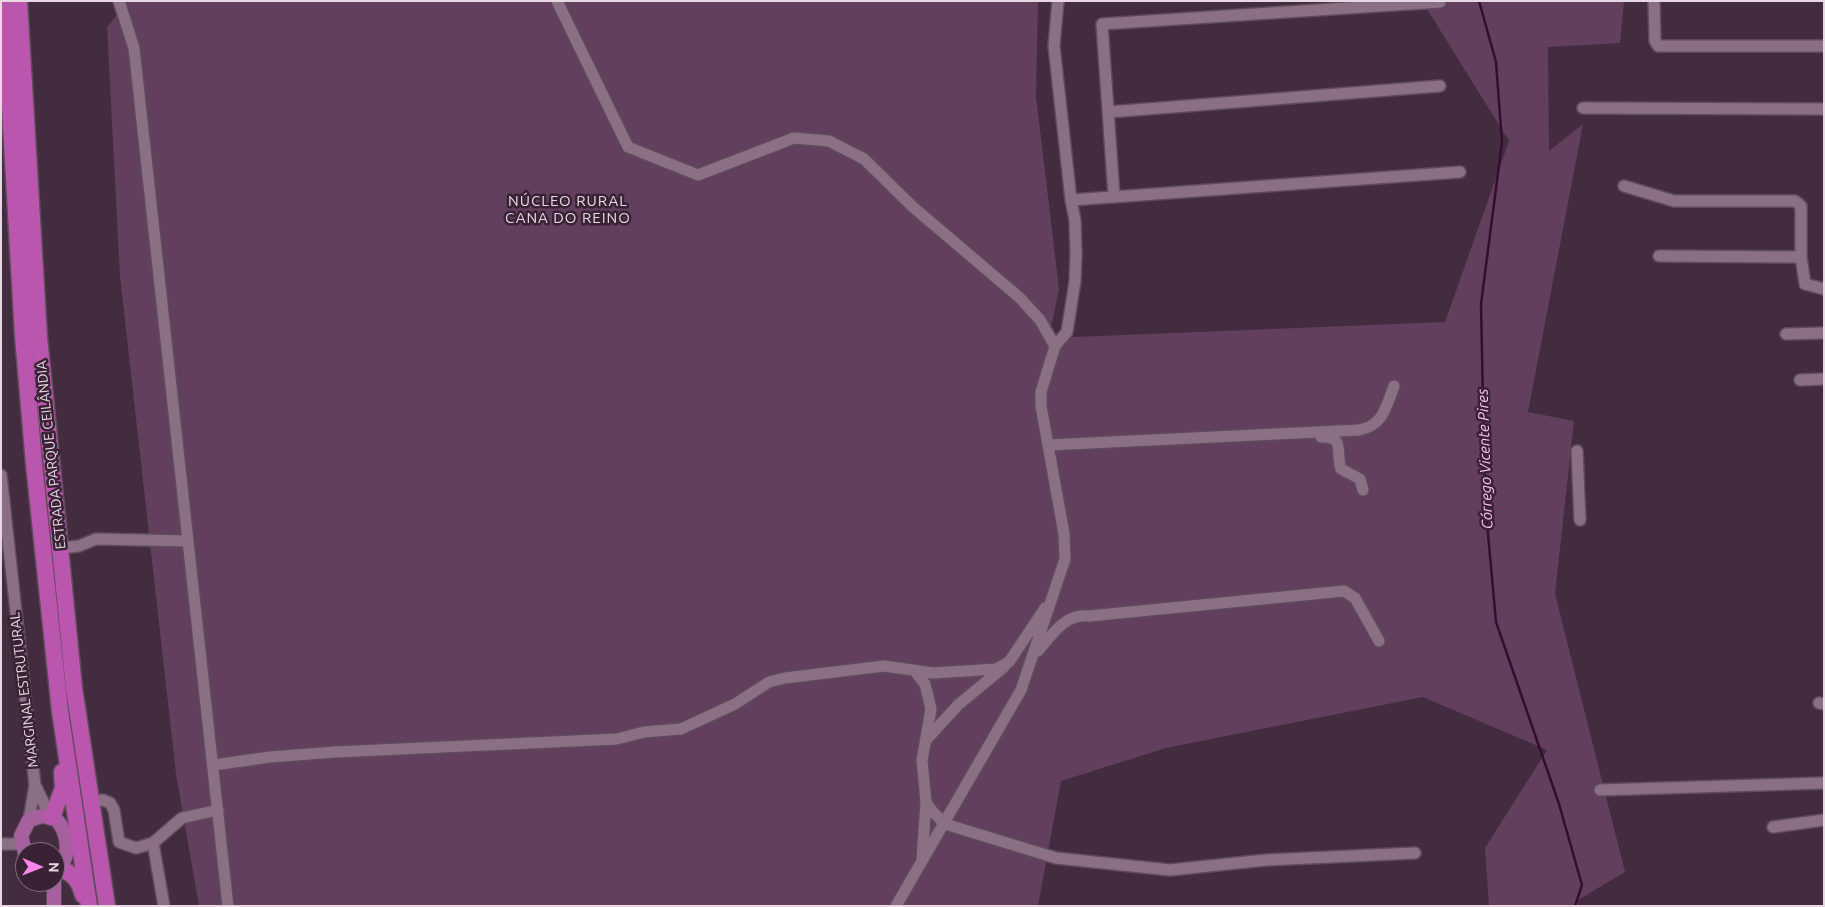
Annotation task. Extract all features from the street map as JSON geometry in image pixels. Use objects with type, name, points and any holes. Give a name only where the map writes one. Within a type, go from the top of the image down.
[{"type":"highway","name":"ESTRADA PARQUE CEILÂNDIA","points":[[4,1],[23,336],[60,711],[87,906]]},
{"type":"highway","name":"ESTRADA PARQUE CEILÂNDIA","points":[[19,1],[39,337],[74,688],[108,906]]},
{"type":"highway","points":[[51,817],[63,782],[56,723],[60,711]]},
{"type":"highway","points":[[65,874],[69,871],[80,884],[87,906]]},
{"type":"main road","points":[[23,842],[23,830],[29,820],[42,816],[51,817],[62,828],[67,843],[65,852]]},
{"type":"street","points":[[119,1],[134,48],[228,906]]},
{"type":"street","points":[[557,1],[628,148],[698,175],[794,138],[829,141],[864,159],[913,207],[1020,298],[1040,320],[1054,346]]},
{"type":"street","points":[[896,906],[1021,690],[1035,654],[1048,604],[1065,559],[1064,534],[1041,406],[1041,392],[1054,346],[1068,332],[1075,281],[1075,220],[1071,200],[1054,46],[1058,1]]},
{"type":"street","points":[[1654,1],[1655,41],[1658,46],[1824,46]]},
{"type":"street","points":[[1114,196],[1102,24],[1440,2]]},
{"type":"street","points":[[1109,112],[1440,86]]},
{"type":"street","points":[[1583,108],[1824,109]]},
{"type":"street","points":[[1071,200],[1460,172]]},
{"type":"street","points":[[1624,186],[1674,200],[1795,202],[1801,206],[1803,213],[1801,257],[1805,284],[1824,289]]},
{"type":"street","points":[[1659,256],[1801,257]]},
{"type":"street","points":[[1786,334],[1824,333]]},
{"type":"street","points":[[1800,380],[1824,379]]},
{"type":"street","points":[[1048,445],[1371,428],[1380,419],[1394,386]]},
{"type":"street","points":[[1067,445],[1070,449],[1081,451],[1106,446],[1330,437],[1338,445],[1341,469],[1343,472],[1360,479],[1362,490]]},
{"type":"street","points":[[1578,452],[1580,520]]},
{"type":"street","name":"MARGINAL ESTRUTURAL","points":[[1,475],[5,551],[35,785],[29,820]]},
{"type":"street","points":[[61,548],[80,546],[96,539],[188,541]]},
{"type":"street","points":[[1035,654],[1058,628],[1077,615],[1089,616],[1344,591],[1355,598],[1379,641]]},
{"type":"street","points":[[926,740],[958,705],[993,678],[1009,662],[1048,604]]},
{"type":"street","points":[[214,765],[295,754],[617,739],[644,732],[669,732],[681,729],[735,704],[769,682],[884,666],[933,673],[970,672],[996,669],[1009,662]]},
{"type":"street","points":[[914,670],[925,684],[929,695],[930,722],[922,760],[926,802],[922,862]]},
{"type":"street","points":[[43,799],[63,782]]},
{"type":"street","points":[[1600,790],[1824,783]]},
{"type":"street","name":"MARGINAL ESTRUTURAL","points":[[35,785],[51,817]]},
{"type":"street","points":[[91,801],[102,800],[110,803],[114,810],[119,842],[136,848],[153,843],[182,818],[218,810]]},
{"type":"street","points":[[926,802],[945,824],[1056,858],[1170,870],[1266,860],[1415,853]]},
{"type":"street","points":[[1773,827],[1824,820]]},
{"type":"street","points":[[153,843],[164,906]]},
{"type":"street","points":[[1,844],[15,847]]},
{"type":"shaded area","points":[[126,1],[1038,1],[1036,96],[1059,289],[1049,338],[1445,322],[1509,141],[1422,1],[1624,1],[1620,43],[1548,47],[1549,151],[1583,124],[1528,412],[1574,421],[1555,594],[1625,872],[1578,900],[1578,906],[1489,906],[1485,848],[1547,750],[1423,697],[1166,748],[1061,781],[1038,906],[199,906],[176,774],[120,276],[107,27],[126,4]]},
{"type":"waterway","name":"Córrego Vicente Pires","points":[[1479,1],[1496,62],[1502,142],[1481,304],[1485,501],[1496,622],[1559,804],[1582,885],[1575,906]]},
{"type":"district","name":"NÚCLEO RURAL CANA DO REINO","points":[[568,210]]}]
